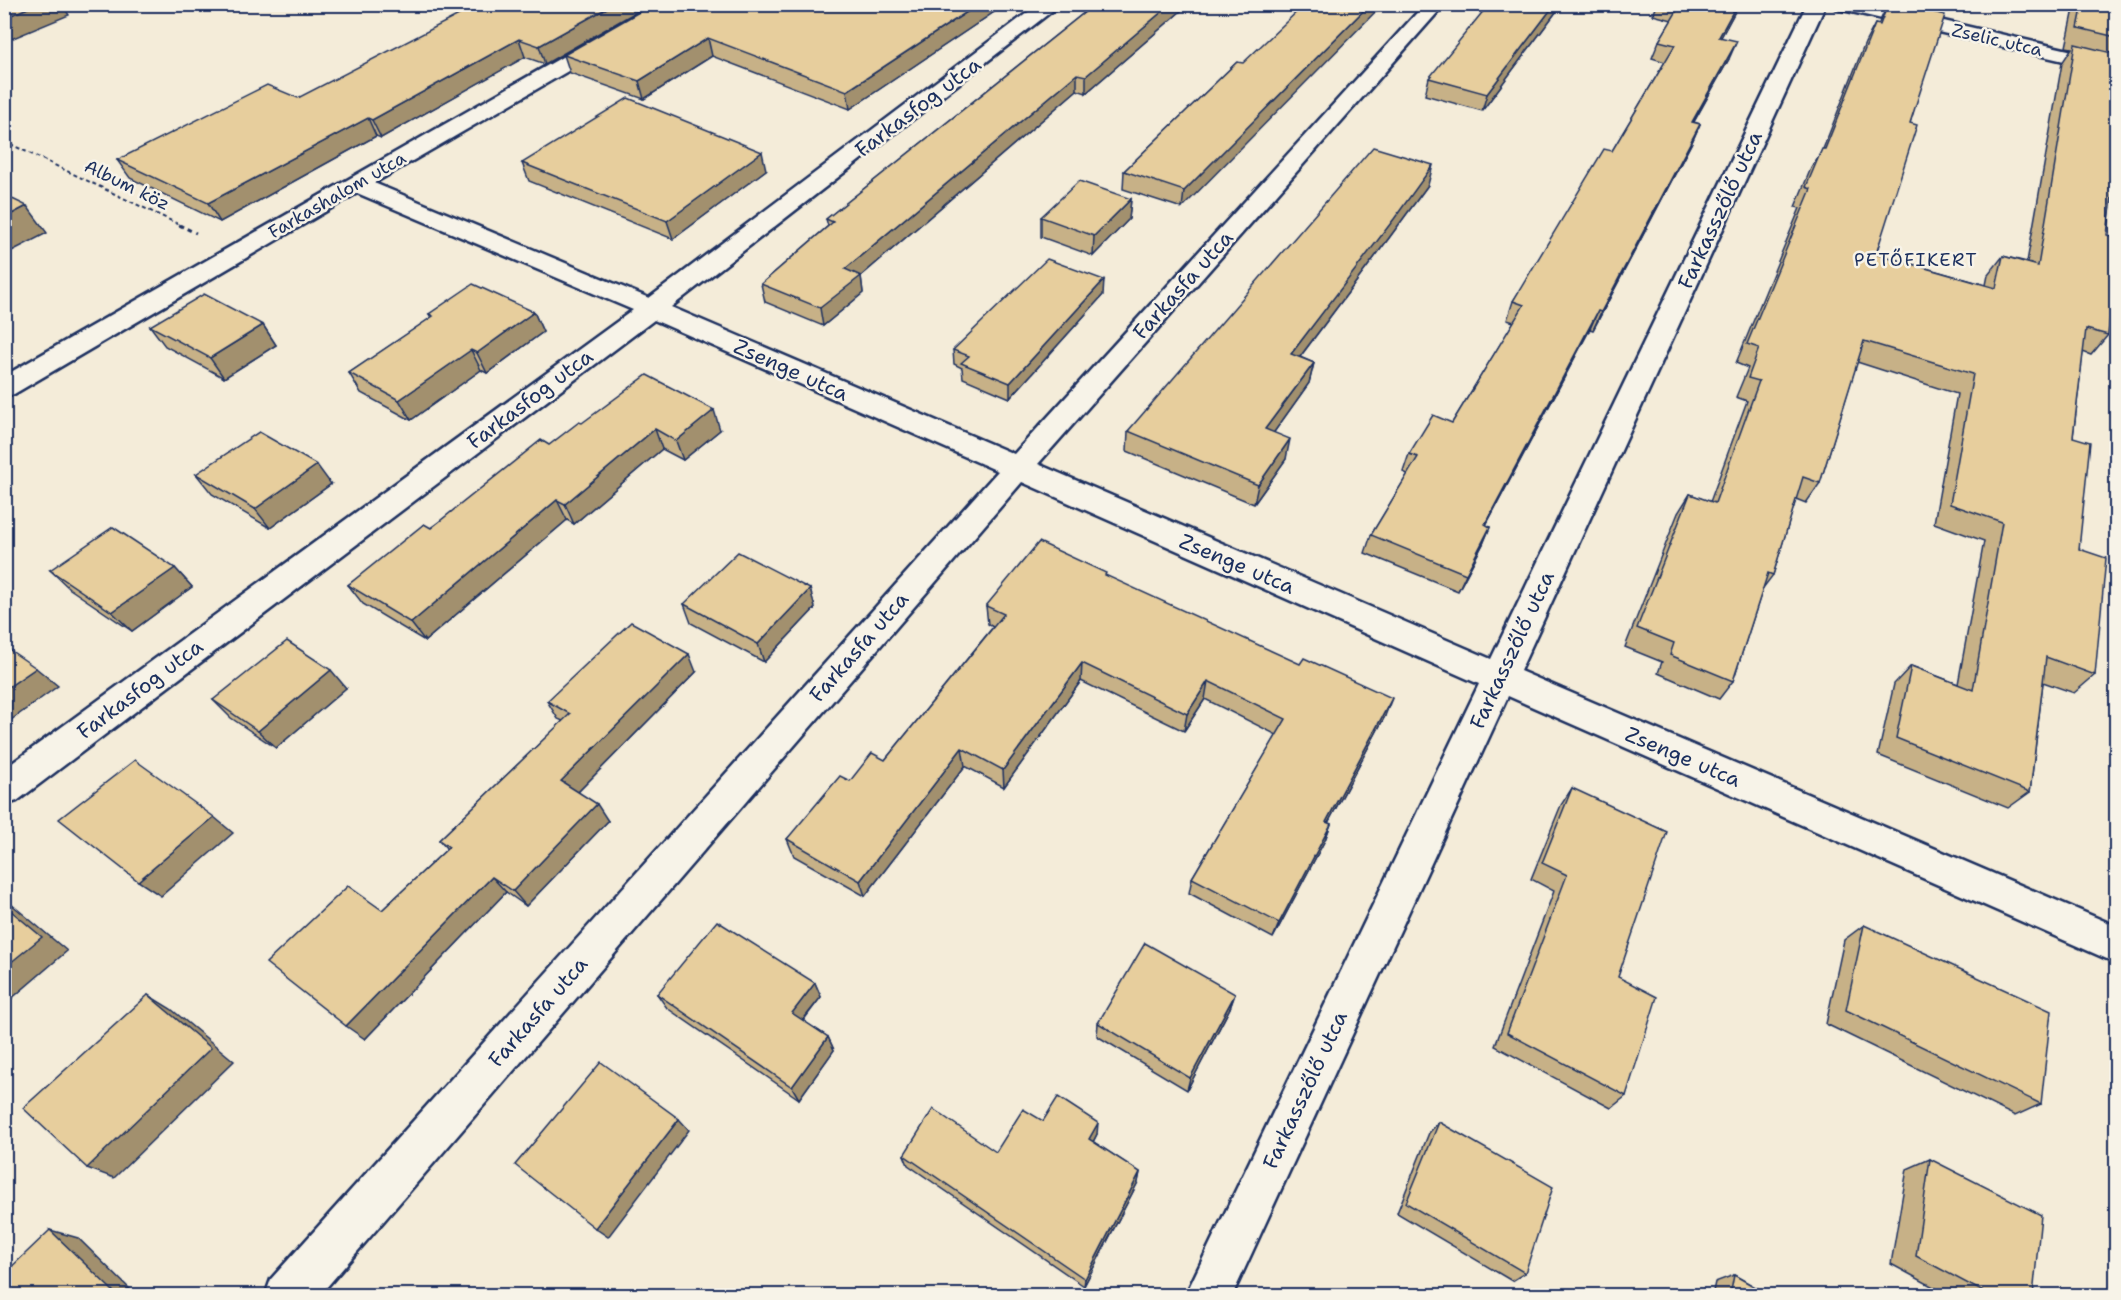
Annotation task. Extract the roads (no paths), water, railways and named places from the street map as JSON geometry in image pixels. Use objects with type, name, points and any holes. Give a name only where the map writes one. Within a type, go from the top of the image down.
[{"type":"street","name":"Farkashalom utca","points":[[4,388],[670,4]]},
{"type":"street","name":"Farkasfog utca","points":[[4,790],[652,309],[1052,4]]},
{"type":"street","name":"Farkasfa utca","points":[[288,1296],[1017,469],[1436,4]]},
{"type":"street","name":"Farkasszőlő utca","points":[[1208,1296],[1817,4]]},
{"type":"street","name":"Zselic utca","points":[[1843,4],[2116,67]]},
{"type":"street","name":"Zsenge utca","points":[[357,184],[652,309],[2116,945]]},
{"type":"district","name":"PETŐFIKERT","points":[[1916,260]]}]
